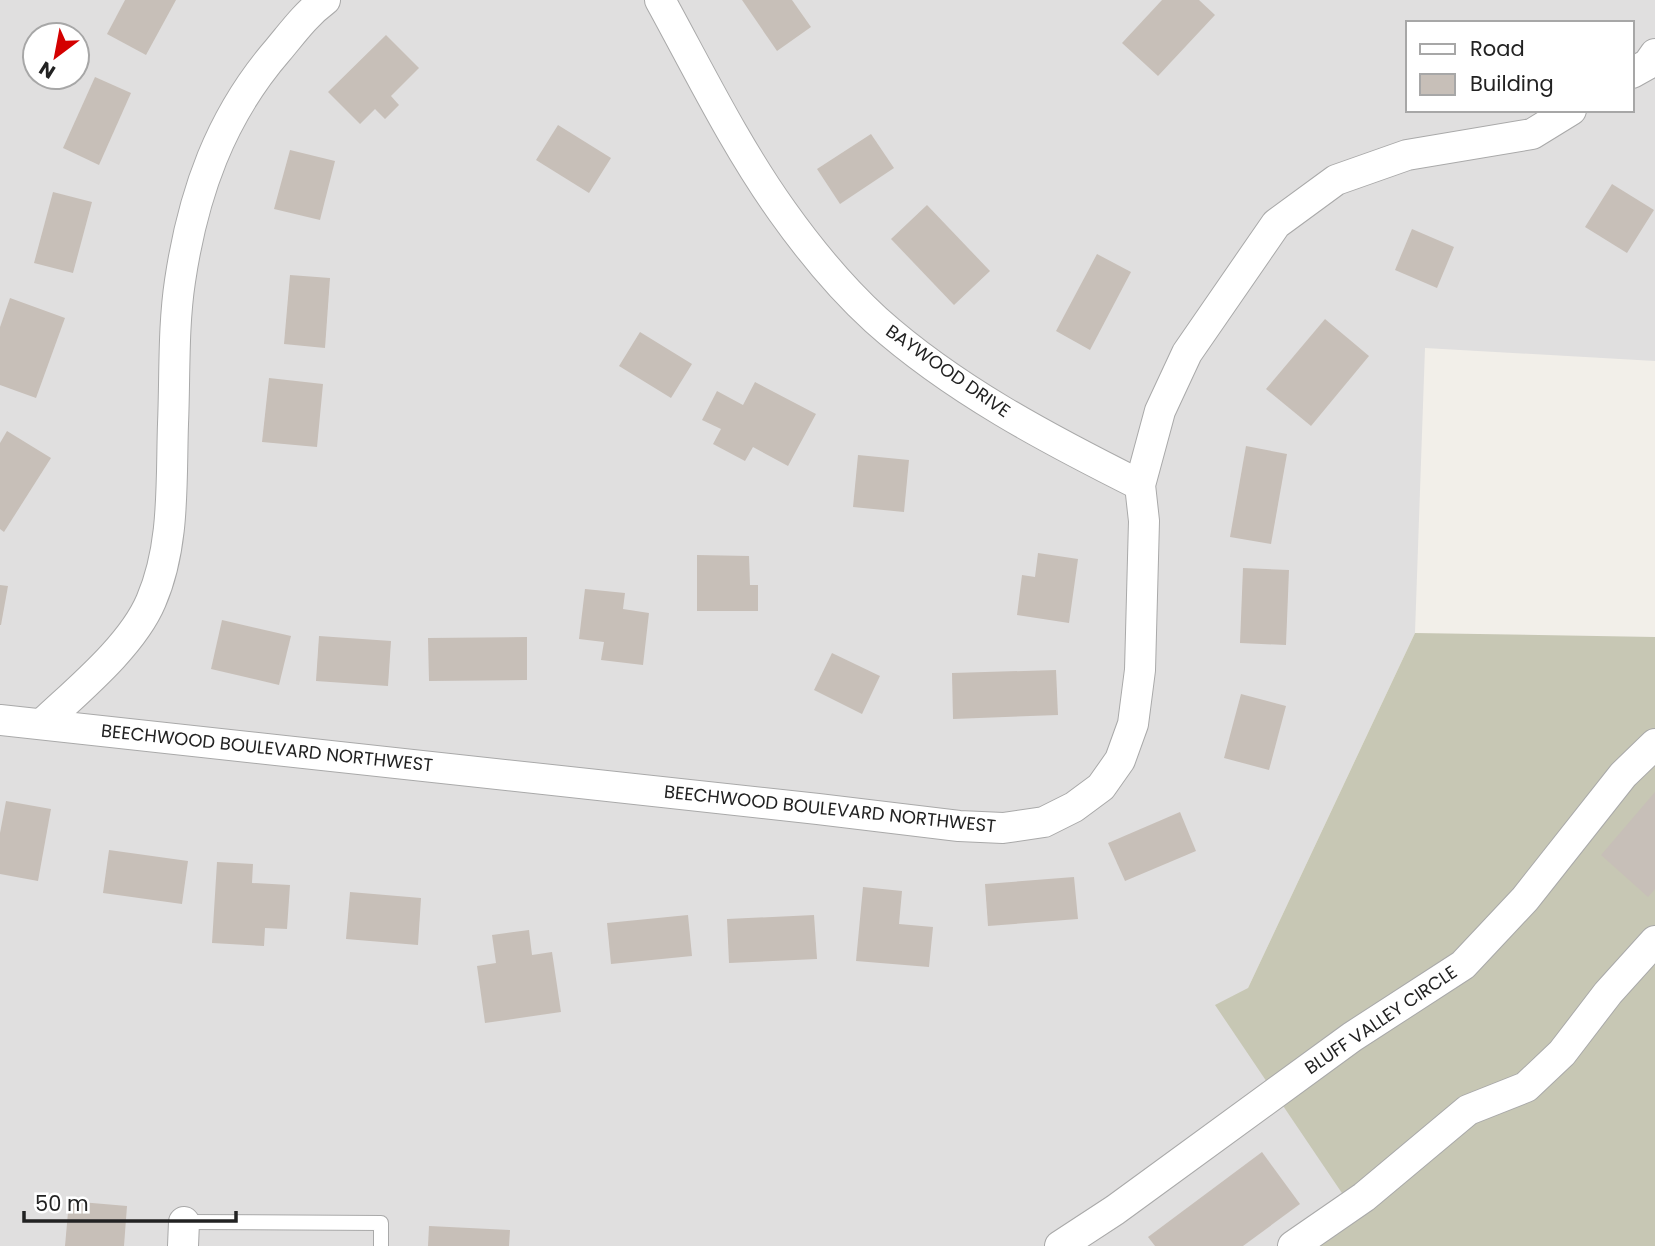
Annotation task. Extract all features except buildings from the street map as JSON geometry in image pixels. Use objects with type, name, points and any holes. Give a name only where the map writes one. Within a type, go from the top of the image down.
[{"type":"street","points":[[43,723],[120,648],[150,605],[161,575],[170,521],[180,281],[204,177],[229,119],[267,63],[313,9],[325,0]]},
{"type":"street","name":"BAYWOOD DRIVE","points":[[660,0],[745,154],[782,212],[822,264],[875,319],[930,362],[1006,413],[1069,450],[1140,485]]},
{"type":"street","points":[[1634,73],[1648,64],[1655,54]]},
{"type":"street","name":"BEECHWOOD BOULEVARD NORTHWEST","points":[[0,720],[959,826],[1003,828],[1044,822],[1074,807],[1101,787],[1120,761],[1133,724],[1140,670],[1144,521],[1140,485],[1160,411],[1187,353],[1276,224],[1336,180],[1407,155],[1532,134],[1568,112]]},
{"type":"street","name":"BLUFF VALLEY CIRCLE","points":[[1060,1246],[1115,1210],[1352,1037],[1463,965],[1525,899],[1623,775],[1655,744]]},
{"type":"street","points":[[1293,1246],[1364,1197],[1468,1110],[1526,1087],[1562,1053],[1608,993],[1655,941]]},
{"type":"lane","points":[[184,1234],[381,1223],[381,1246]]},
{"type":"shaded area","points":[[0,0],[1655,0],[1655,361],[1425,348],[1415,633],[1248,988],[1351,1205],[1300,1246],[0,1246]]},
{"type":"shaded area","points":[[1415,633],[1655,637],[1655,1246],[1300,1246],[1350,1205],[1215,1005],[1248,988]]}]
